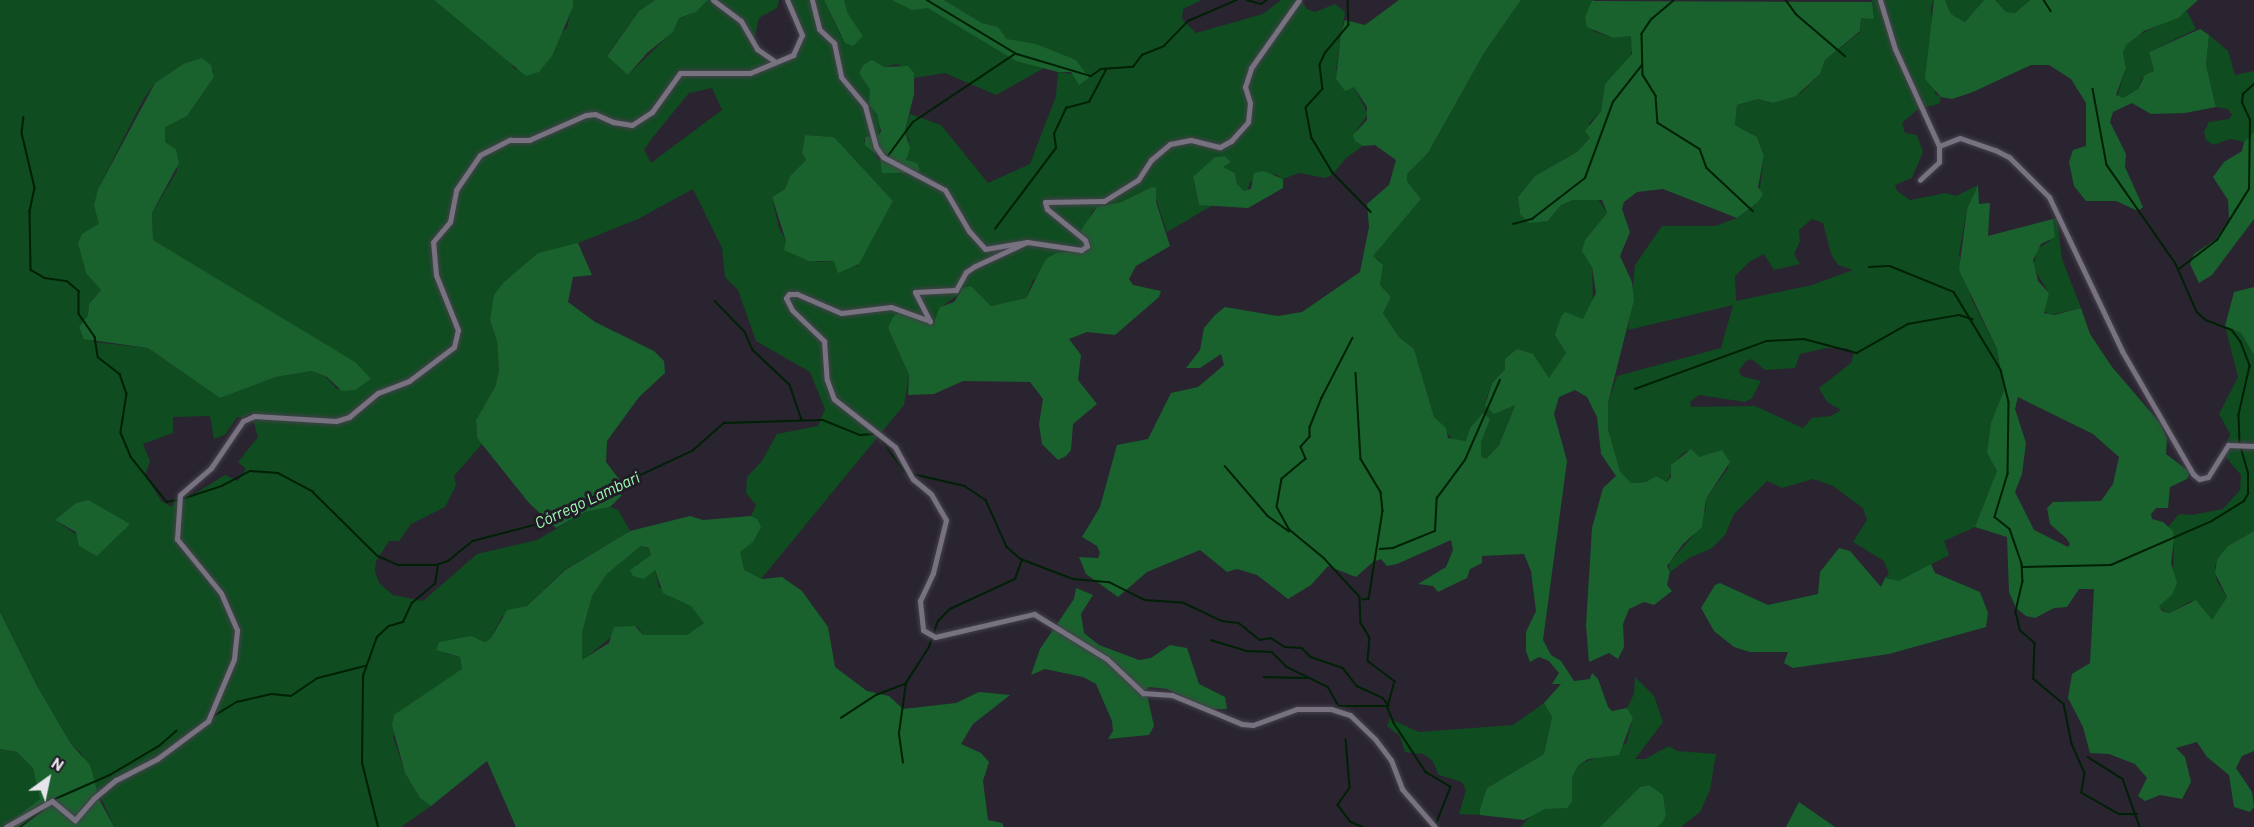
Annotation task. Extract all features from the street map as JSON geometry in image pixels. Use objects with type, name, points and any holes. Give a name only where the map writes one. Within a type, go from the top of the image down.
[{"type":"street","points":[[713,0],[741,21],[757,50],[774,61]]},
{"type":"street","points":[[6,827],[52,801],[75,820],[93,799],[116,780],[157,759],[208,722],[234,659],[237,630],[220,593],[177,539],[180,495],[211,468],[243,421],[263,416],[342,419],[359,411],[378,393],[419,375],[454,347],[458,330],[436,275],[433,242],[450,222],[456,190],[480,155],[510,140],[529,140],[586,115],[596,114],[613,123],[632,125],[652,112],[680,73],[750,73],[774,61],[793,55],[801,42],[802,35],[787,0]]},
{"type":"street","points":[[812,0],[819,28],[834,43],[841,77],[866,106],[876,147],[883,157],[945,190],[969,231],[985,249],[1027,242],[1085,248],[1085,240],[1047,209],[1045,202],[1104,201],[1138,180],[1151,160],[1170,144],[1191,140],[1220,147],[1238,136],[1250,112],[1245,87],[1251,68],[1299,0]]},
{"type":"street","points":[[1880,0],[1895,50],[1940,146],[1939,162],[1920,180]]},
{"type":"street","points":[[1940,146],[1960,138],[1995,150],[2009,157],[2049,196],[2122,351],[2193,474],[2199,479],[2208,477],[2228,445],[2254,446]]},
{"type":"street","points":[[1027,242],[966,272],[956,290],[915,292],[930,321],[891,307],[841,313],[797,294],[789,294],[786,298],[792,310],[824,341],[827,380],[834,399],[895,447],[913,479],[931,494],[946,520],[933,573],[920,601],[922,630],[935,638],[1034,614],[1107,659],[1143,693],[1172,695],[1242,724],[1253,724],[1297,709],[1330,709],[1350,715],[1375,739],[1390,760],[1402,789],[1435,827]]},
{"type":"green space","points":[[0,0],[434,0],[502,54],[516,70],[567,28],[573,0],[655,0],[639,11],[607,55],[628,75],[672,32],[679,18],[696,12],[708,0],[779,0],[777,8],[759,18],[754,41],[754,45],[777,59],[796,52],[800,32],[791,0],[824,0],[841,36],[848,14],[844,0],[892,0],[928,8],[1044,68],[996,95],[945,73],[914,78],[914,73],[897,64],[884,67],[872,61],[863,65],[859,73],[870,90],[873,109],[881,123],[879,135],[865,137],[864,141],[881,163],[900,174],[905,172],[909,139],[905,132],[910,114],[941,125],[988,183],[1030,164],[1056,96],[1058,72],[1074,74],[1076,60],[1007,39],[998,27],[982,23],[944,0],[1202,0],[1183,9],[1182,19],[1196,33],[1263,14],[1281,0],[1300,0],[1307,9],[1315,12],[1335,4],[1345,12],[1336,70],[1354,87],[1368,114],[1356,131],[1355,141],[1363,146],[1346,158],[1332,175],[1325,178],[1299,173],[1283,179],[1275,174],[1250,182],[1247,192],[1238,187],[1235,173],[1222,167],[1231,162],[1225,156],[1215,157],[1193,179],[1199,205],[1213,205],[1167,232],[1152,187],[1121,202],[1097,207],[1091,213],[1083,250],[1033,280],[1026,298],[991,306],[971,286],[941,307],[933,325],[918,317],[888,328],[909,375],[904,405],[761,579],[744,570],[740,562],[739,552],[753,542],[757,519],[751,516],[756,505],[746,493],[747,477],[762,461],[777,434],[818,426],[825,409],[810,372],[756,341],[738,290],[725,277],[722,248],[693,189],[638,219],[566,248],[538,253],[504,282],[490,320],[497,341],[499,371],[495,387],[476,420],[477,438],[482,444],[454,476],[456,485],[445,507],[411,524],[399,541],[389,541],[376,561],[375,571],[379,583],[393,595],[423,601],[477,554],[537,540],[585,512],[610,507],[618,510],[630,531],[564,570],[527,606],[502,616],[491,638],[485,642],[479,639],[444,653],[460,657],[462,669],[393,736],[405,773],[420,798],[431,806],[401,827],[114,827],[81,753],[71,744],[37,686],[0,612]],"holes":[[[183,64],[213,70],[214,77],[187,116],[165,126],[165,142],[176,149],[177,171],[152,213],[153,240],[238,292],[362,386],[337,389],[326,377],[313,371],[276,377],[220,398],[148,348],[94,342],[79,327],[88,315],[89,304],[101,290],[83,264],[83,252],[99,224],[98,189],[143,100],[155,83]],[[712,88],[722,110],[651,163],[644,150],[689,93]],[[805,135],[834,137],[893,201],[857,266],[843,268],[834,261],[818,262],[786,241],[779,228],[772,197],[785,189],[790,176],[806,160],[802,153]],[[251,413],[258,437],[238,462],[246,469],[238,481],[225,475],[194,494],[176,497],[172,507],[161,501],[145,475],[150,461],[143,444],[173,433],[173,417],[210,416],[214,439],[225,435],[237,417],[243,418]],[[88,500],[80,537],[55,520],[76,503]]]},
{"type":"green space","points":[[434,0],[573,0],[573,7],[552,56],[539,72],[526,76]]},
{"type":"green space","points":[[655,0],[708,0],[696,12],[679,18],[673,32],[647,53],[628,75],[607,56],[639,11]]},
{"type":"green space","points":[[824,0],[844,0],[848,14],[863,36],[853,46],[845,43]]},
{"type":"green space","points":[[892,0],[944,0],[982,23],[998,27],[1007,39],[1036,44],[1076,60],[1089,78],[1079,85],[1071,72],[1058,72],[1016,61],[928,8],[912,10]]},
{"type":"green space","points":[[1399,0],[1521,0],[1484,53],[1428,153],[1407,174],[1407,181],[1421,199],[1373,256],[1383,265],[1380,285],[1391,297],[1383,313],[1399,337],[1414,349],[1434,417],[1446,428],[1448,438],[1466,441],[1470,428],[1483,413],[1490,419],[1481,443],[1481,456],[1486,459],[1499,445],[1515,405],[1494,414],[1485,406],[1492,383],[1505,369],[1505,359],[1517,349],[1533,354],[1549,378],[1566,353],[1555,335],[1561,317],[1565,312],[1583,319],[1596,293],[1592,267],[1582,251],[1585,240],[1607,213],[1602,200],[1573,200],[1561,205],[1548,221],[1529,223],[1520,214],[1518,197],[1535,176],[1577,152],[1590,138],[1585,131],[1601,111],[1605,84],[1632,54],[1631,36],[1613,38],[1587,27],[1585,17],[1592,1],[1872,2],[1874,19],[1861,18],[1860,31],[1825,60],[1820,74],[1796,96],[1773,103],[1758,99],[1737,105],[1735,125],[1757,137],[1764,156],[1758,187],[1763,194],[1758,202],[1737,218],[1663,189],[1637,192],[1624,202],[1622,209],[1630,232],[1620,256],[1632,282],[1634,300],[1608,403],[1608,429],[1620,471],[1631,483],[1646,482],[1656,476],[1667,482],[1671,477],[1671,465],[1691,449],[1699,457],[1722,450],[1730,462],[1706,499],[1702,527],[1683,544],[1667,566],[1670,572],[1667,585],[1672,591],[1654,605],[1644,602],[1629,609],[1623,624],[1624,647],[1618,659],[1609,653],[1589,662],[1586,625],[1592,528],[1603,488],[1616,476],[1601,454],[1597,417],[1587,397],[1575,390],[1559,397],[1554,414],[1567,461],[1543,640],[1551,655],[1561,661],[1574,681],[1590,679],[1592,673],[1598,679],[1608,707],[1612,711],[1627,708],[1633,718],[1619,755],[1588,759],[1579,765],[1572,777],[1572,801],[1567,808],[1545,809],[1524,820],[1480,815],[1480,809],[1487,788],[1544,754],[1552,717],[1544,703],[1561,684],[1552,684],[1559,673],[1549,661],[1539,657],[1530,662],[1526,651],[1526,632],[1536,611],[1531,571],[1524,554],[1482,556],[1482,563],[1470,569],[1467,578],[1438,592],[1433,586],[1418,584],[1446,567],[1453,550],[1451,540],[1397,564],[1387,566],[1381,559],[1373,562],[1356,577],[1328,566],[1311,585],[1288,599],[1257,575],[1237,569],[1227,572],[1200,550],[1147,572],[1118,597],[1086,574],[1079,557],[1098,558],[1100,553],[1097,546],[1082,537],[1100,507],[1117,445],[1148,439],[1171,393],[1198,387],[1224,365],[1221,354],[1200,368],[1186,368],[1200,350],[1204,328],[1215,315],[1225,307],[1278,316],[1302,312],[1360,272],[1369,227],[1367,204],[1389,185],[1396,160],[1375,145],[1363,146],[1355,141],[1353,135],[1367,120],[1367,107],[1354,87],[1345,91],[1336,79],[1341,34],[1345,20],[1365,25]]},
{"type":"green space","points":[[1521,0],[1594,0],[1593,31],[1613,38],[1631,36],[1633,48],[1629,60],[1605,84],[1601,111],[1589,123],[1590,138],[1577,152],[1535,176],[1518,197],[1520,214],[1548,221],[1561,205],[1573,200],[1597,198],[1607,213],[1585,240],[1592,267],[1593,302],[1583,320],[1575,319],[1555,335],[1566,353],[1555,373],[1549,378],[1545,375],[1533,354],[1505,369],[1492,383],[1486,400],[1515,404],[1499,445],[1486,459],[1481,457],[1481,443],[1487,428],[1470,435],[1466,441],[1453,440],[1434,417],[1414,349],[1399,337],[1383,313],[1391,297],[1380,285],[1380,261],[1372,256],[1421,199],[1407,181],[1407,174],[1428,153],[1484,53]]},
{"type":"green space","points":[[1872,0],[1934,0],[1931,6],[1935,94],[1941,97],[1939,104],[1918,109],[1902,123],[1905,133],[1917,135],[1923,152],[1912,178],[1895,185],[1897,191],[1910,200],[1946,193],[1956,196],[1978,185],[1967,209],[1959,254],[1972,300],[1997,349],[2004,390],[1987,453],[1997,471],[1995,479],[1975,527],[1944,541],[1949,555],[1899,582],[1885,578],[1889,574],[1884,561],[1853,542],[1867,520],[1863,508],[1833,486],[1813,479],[1782,488],[1767,481],[1734,514],[1725,535],[1712,548],[1689,558],[1670,572],[1669,563],[1693,536],[1706,509],[1706,499],[1729,467],[1710,455],[1699,457],[1686,451],[1678,458],[1667,482],[1656,476],[1646,482],[1631,483],[1620,471],[1608,429],[1608,403],[1617,376],[1721,348],[1733,305],[1628,330],[1635,265],[1662,226],[1715,226],[1737,218],[1758,202],[1764,156],[1757,137],[1735,125],[1737,105],[1758,99],[1773,103],[1801,93],[1820,74],[1825,60],[1860,32],[1861,18],[1874,18]],"holes":[[[1812,219],[1823,223],[1831,254],[1838,265],[1853,270],[1812,285],[1736,301],[1735,276],[1749,262],[1764,254],[1774,270],[1800,264],[1794,254],[1800,241],[1799,230]],[[1826,348],[1847,348],[1854,353],[1851,363],[1819,388],[1827,402],[1841,410],[1831,416],[1812,418],[1803,428],[1755,406],[1691,407],[1690,402],[1699,395],[1745,402],[1752,398],[1761,381],[1741,376],[1739,370],[1746,361],[1752,359],[1765,370],[1795,368],[1800,354]]]},
{"type":"green space","points":[[1934,0],[1945,0],[1951,14],[1965,22],[1984,0],[1995,0],[2006,12],[2015,13],[2030,0],[2198,0],[2178,18],[2144,31],[2126,45],[2123,53],[2126,68],[2116,95],[2123,98],[2138,89],[2145,75],[2154,71],[2149,52],[2200,29],[2209,35],[2206,65],[2216,107],[2185,113],[2151,114],[2132,103],[2113,112],[2110,122],[2126,154],[2125,167],[2143,207],[2138,211],[2116,201],[2086,201],[2074,186],[2069,162],[2073,150],[2086,146],[2086,103],[2071,79],[2049,65],[2031,65],[1973,92],[1952,99],[1941,97],[1925,79]]},
{"type":"green space","points":[[1945,0],[1984,0],[1965,22],[1951,14]]},
{"type":"green space","points":[[1995,0],[2030,0],[2015,13],[2006,12]]},
{"type":"green space","points":[[2187,11],[2196,29],[2149,52],[2154,71],[2142,79],[2138,89],[2123,98],[2117,97],[2126,68],[2123,53],[2126,45],[2135,37]]},
{"type":"green space","points":[[2209,35],[2228,51],[2235,75],[2254,71],[2254,132],[2244,142],[2230,139],[2213,145],[2206,140],[2204,132],[2209,122],[2229,119],[2232,115],[2228,109],[2216,107],[2206,65]]},
{"type":"green space","points":[[202,58],[211,65],[214,77],[187,116],[165,127],[165,142],[176,149],[179,163],[152,213],[153,240],[355,362],[371,379],[355,390],[342,391],[327,377],[312,371],[276,377],[220,398],[148,348],[84,339],[79,327],[88,315],[89,304],[101,290],[86,273],[78,243],[82,234],[99,224],[94,205],[98,189],[155,83],[183,64]]},
{"type":"green space","points":[[872,60],[884,67],[908,66],[914,73],[914,94],[905,131],[910,149],[906,160],[917,163],[920,170],[915,173],[882,173],[880,158],[865,145],[865,137],[879,135],[881,131],[877,115],[869,104],[870,90],[859,73],[863,65]]},
{"type":"green space","points":[[2254,132],[2254,219],[2212,275],[2199,283],[2190,264],[2194,254],[2215,240],[2229,219],[2228,200],[2213,177],[2224,162],[2242,151],[2244,142]]},
{"type":"green space","points":[[805,135],[834,137],[893,201],[859,264],[838,273],[834,261],[809,261],[784,250],[786,241],[772,197],[785,189],[790,176],[806,160],[802,153]]},
{"type":"green space","points":[[1225,156],[1231,162],[1223,167],[1235,173],[1237,184],[1244,191],[1251,189],[1254,173],[1263,171],[1283,179],[1283,188],[1248,208],[1199,205],[1193,177],[1215,157]]},
{"type":"green space","points":[[1978,185],[1979,204],[1990,203],[1988,236],[2053,219],[2055,237],[2041,244],[2033,260],[2038,281],[2049,293],[2044,313],[2054,315],[2081,308],[2090,334],[2112,367],[2161,424],[2167,439],[2166,454],[2190,472],[2187,479],[2170,487],[2168,508],[2156,508],[2151,514],[2152,519],[2163,522],[2173,531],[2174,539],[2171,563],[2177,583],[2172,595],[2159,606],[2162,611],[2169,613],[2196,600],[2212,620],[2227,597],[2215,573],[2217,560],[2228,546],[2254,531],[2254,751],[2242,756],[2236,768],[2252,792],[2254,807],[2250,812],[2234,807],[2229,775],[2207,757],[2197,742],[2176,748],[2185,757],[2191,782],[2182,799],[2160,795],[2145,801],[2138,796],[2147,778],[2135,764],[2109,754],[2090,753],[2083,727],[2068,698],[2072,674],[2090,663],[2094,589],[2079,589],[2067,607],[2054,608],[2035,618],[2026,616],[2016,608],[2009,592],[2007,537],[1975,527],[1997,471],[1987,453],[1991,423],[2004,390],[1997,349],[1959,270],[1967,209]],"holes":[[[2018,397],[2093,434],[2119,457],[2113,484],[2101,501],[2053,502],[2047,508],[2050,524],[2066,538],[2070,544],[2068,547],[2034,530],[2015,492],[2022,474],[2026,443],[2015,409]]]},
{"type":"green space","points":[[1152,187],[1156,188],[1156,202],[1170,246],[1136,266],[1129,279],[1133,285],[1161,291],[1159,297],[1115,335],[1087,332],[1069,339],[1081,355],[1078,380],[1097,404],[1073,424],[1071,450],[1066,456],[1058,460],[1042,444],[1039,424],[1043,399],[1030,382],[963,381],[934,394],[908,395],[909,375],[888,328],[893,317],[901,311],[933,325],[940,307],[954,302],[963,288],[971,286],[991,306],[1026,298],[1046,259],[1056,253],[1083,250],[1081,230],[1097,207],[1121,202]]},
{"type":"green space","points":[[2057,218],[2062,259],[2081,308],[2050,315],[2043,310],[2049,293],[2033,267],[2037,249],[2050,241],[2053,219]]},
{"type":"green space","points":[[578,243],[592,275],[573,277],[568,302],[595,322],[654,351],[664,361],[665,373],[639,397],[607,441],[606,462],[622,483],[621,496],[610,507],[585,512],[556,528],[529,503],[477,438],[476,420],[495,387],[499,371],[497,341],[490,320],[494,295],[504,282],[538,253]]},
{"type":"green space","points":[[2254,287],[2254,355],[2241,333],[2225,326],[2234,292]]},
{"type":"green space","points":[[2225,326],[2241,333],[2254,355],[2254,531],[2228,546],[2215,566],[2217,581],[2227,597],[2212,621],[2201,606],[2191,601],[2169,613],[2158,607],[2173,572],[2174,539],[2168,527],[2179,514],[2192,515],[2223,509],[2240,490],[2241,475],[2223,454],[2230,434],[2219,414],[2238,377]]},
{"type":"green space","points":[[88,500],[130,524],[97,556],[79,546],[76,532],[55,520],[76,503]]},
{"type":"green space","points":[[690,516],[703,520],[751,516],[757,519],[761,527],[753,542],[740,552],[744,570],[762,579],[782,577],[802,591],[828,627],[835,667],[867,691],[889,696],[903,709],[956,703],[979,692],[1010,695],[973,724],[961,744],[981,753],[989,762],[983,781],[988,820],[1002,823],[1004,827],[516,827],[487,761],[431,806],[420,798],[405,773],[392,725],[394,715],[462,669],[460,657],[436,650],[439,642],[471,636],[485,642],[491,638],[507,610],[527,606],[565,570],[630,531]],"holes":[[[641,546],[649,548],[651,555],[630,570],[633,576],[644,579],[655,570],[663,593],[691,606],[704,623],[687,635],[643,635],[635,626],[614,627],[609,643],[582,660],[582,633],[592,596],[607,574]]]},
{"type":"green space","points":[[641,546],[650,549],[651,555],[646,562],[636,564],[655,570],[659,587],[692,606],[704,623],[687,635],[643,635],[638,627],[611,637],[582,661],[582,633],[592,596],[607,574]]},
{"type":"green space","points":[[1839,548],[1850,551],[1881,587],[1885,578],[1899,581],[1931,564],[1935,573],[1980,592],[1988,613],[1986,627],[1889,654],[1793,668],[1784,663],[1788,652],[1750,652],[1734,647],[1714,631],[1701,608],[1715,585],[1720,583],[1768,605],[1818,594],[1820,572]]},
{"type":"green space","points":[[1076,588],[1093,595],[1081,614],[1084,633],[1099,645],[1139,660],[1151,658],[1170,645],[1187,648],[1199,684],[1225,697],[1227,709],[1210,709],[1167,689],[1149,687],[1146,690],[1154,726],[1149,735],[1108,739],[1113,731],[1112,721],[1096,684],[1083,677],[1045,669],[1031,675],[1040,649],[1074,599]]},
{"type":"green space","points":[[0,612],[37,686],[71,744],[90,765],[100,801],[114,827],[4,827],[40,799],[33,768],[17,752],[0,749]]},
{"type":"green space","points":[[1635,677],[1654,696],[1663,722],[1635,759],[1645,759],[1669,746],[1677,751],[1716,754],[1710,790],[1700,812],[1681,827],[1657,827],[1666,815],[1664,801],[1649,785],[1640,787],[1600,827],[1520,827],[1534,813],[1572,800],[1572,777],[1579,765],[1626,744],[1633,718],[1627,708],[1634,694]]},
{"type":"green space","points":[[1544,703],[1552,717],[1544,754],[1487,788],[1480,815],[1459,814],[1466,790],[1462,782],[1439,775],[1432,760],[1423,754],[1405,752],[1400,736],[1387,726],[1390,719],[1419,732],[1513,725]]},
{"type":"green space","points":[[0,749],[17,752],[33,768],[40,800],[4,827],[0,827]]},
{"type":"green space","points":[[1649,785],[1663,795],[1666,815],[1662,823],[1657,827],[1600,827],[1640,787]]},
{"type":"green space","points":[[1799,802],[1835,827],[1786,827]]},
{"type":"waterway","points":[[927,0],[1017,54],[1091,76],[1101,69],[1133,67],[1142,55],[1164,46],[1188,21],[1237,0]]},
{"type":"waterway","points":[[1247,0],[1261,4],[1267,0]]},
{"type":"waterway","points":[[1348,0],[1349,25],[1326,52],[1320,65],[1323,89],[1306,108],[1312,138],[1333,173],[1371,212]]},
{"type":"waterway","points":[[1675,0],[1652,19],[1642,34],[1643,75],[1656,96],[1658,123],[1700,149],[1707,168],[1753,211]]},
{"type":"waterway","points":[[1786,0],[1796,14],[1845,56]]},
{"type":"waterway","points":[[2044,0],[2051,11]]},
{"type":"waterway","points":[[888,156],[913,122],[1015,54]]},
{"type":"waterway","points":[[1513,224],[1532,219],[1585,178],[1613,102],[1642,65]]},
{"type":"waterway","points":[[995,229],[1056,148],[1054,134],[1066,108],[1089,102],[1106,70]]},
{"type":"waterway","points":[[2179,269],[2217,240],[2249,189],[2250,120],[2242,103],[2243,94],[2254,84]]},
{"type":"waterway","points":[[2093,89],[2107,165],[2176,264],[2197,312],[2206,320],[2232,330],[2241,342],[2250,366],[2239,415],[2240,443]]},
{"type":"waterway","name":"Córrego Lambari","points":[[24,117],[22,133],[35,188],[30,211],[31,270],[45,278],[67,281],[79,291],[79,314],[95,337],[98,357],[120,374],[127,394],[121,433],[131,457],[167,502],[177,500]]},
{"type":"waterway","points":[[1869,267],[1890,266],[1954,292],[2001,370],[2009,402],[2008,474],[1995,517],[2010,529],[2022,564],[2023,581],[2016,612],[2020,630],[2035,643],[2034,679],[2064,704],[2072,744],[2085,773],[2082,793],[2119,814],[2137,814]]},
{"type":"waterway","points":[[715,301],[745,332],[753,350],[790,385],[802,420]]},
{"type":"waterway","points":[[1635,389],[1767,341],[1804,339],[1857,353],[1908,324],[1959,315],[1972,319]]},
{"type":"waterway","points":[[1353,338],[1322,398],[1310,427],[1310,437],[1301,447],[1306,459],[1282,479],[1277,507],[1289,529],[1324,558],[1360,597],[1361,623],[1370,638],[1368,661],[1395,681],[1388,708],[1394,723],[1426,772],[1451,787],[1436,825]]},
{"type":"waterway","points":[[1356,373],[1361,459],[1381,492],[1383,511],[1369,599],[1363,600]]},
{"type":"waterway","points":[[1380,549],[1393,548],[1435,531],[1437,498],[1465,460],[1500,380]]},
{"type":"waterway","name":"Córrego Lambari","points":[[182,499],[222,486],[250,471],[278,473],[313,492],[378,556],[398,565],[436,565],[448,561],[473,541],[534,525],[692,451],[724,423],[823,420],[860,435],[874,434]]},
{"type":"waterway","name":"Córrego Lambari","points":[[883,441],[905,472]]},
{"type":"waterway","points":[[2023,567],[2111,565],[2212,521],[2244,501],[2248,494],[2248,473],[2241,448]]},
{"type":"waterway","points":[[1225,466],[1268,516],[1289,531]]},
{"type":"waterway","name":"Córrego Lambari","points":[[913,474],[965,486],[986,500],[1007,547],[1021,559],[1073,579],[1109,582],[1145,600],[1184,603],[1222,621],[1239,623],[1260,640],[1271,638],[1285,647],[1302,648],[1311,657],[1343,668],[1357,686],[1383,698],[1389,706]]},
{"type":"waterway","points":[[903,763],[899,733],[906,683],[929,647],[938,621],[950,609],[1015,579],[1022,560]]},
{"type":"waterway","points":[[378,827],[362,763],[363,676],[377,637],[389,626],[403,622],[412,603],[435,584],[438,565]]},
{"type":"waterway","points":[[1211,640],[1246,651],[1272,652],[1287,667],[1328,687],[1339,706],[1388,706]]},
{"type":"waterway","points":[[211,718],[237,702],[272,694],[291,696],[318,678],[365,666]]},
{"type":"waterway","points":[[1264,677],[1307,678]]},
{"type":"waterway","points":[[841,718],[876,695],[905,684]]},
{"type":"waterway","points":[[55,799],[110,775],[159,746],[176,731]]},
{"type":"waterway","points":[[1346,739],[1350,788],[1338,805],[1351,822],[1363,827]]},
{"type":"waterway","points":[[2088,757],[2123,779],[2140,827]]},
{"type":"waterway","points":[[20,827],[45,808]]}]
